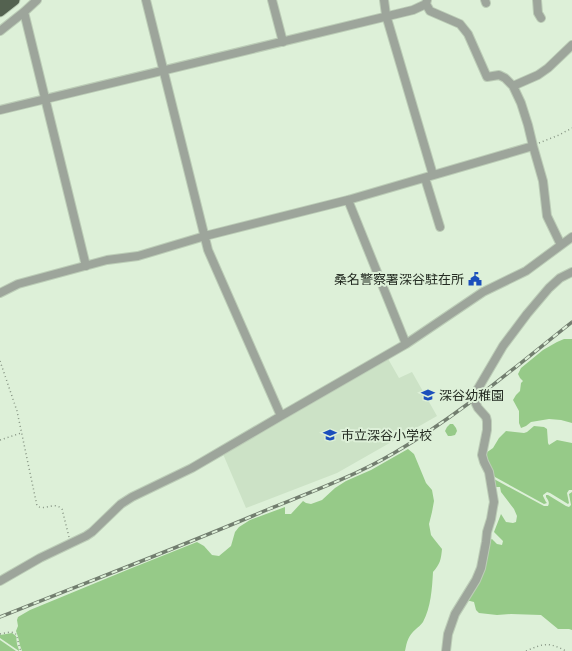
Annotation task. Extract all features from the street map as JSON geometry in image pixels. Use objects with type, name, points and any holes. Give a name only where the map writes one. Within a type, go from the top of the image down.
[{"type":"highway","points":[[0,12],[14,0]]},
{"type":"street","points":[[0,31],[37,0]]},
{"type":"street","points":[[146,0],[208,250],[281,416]]},
{"type":"street","points":[[272,0],[283,42]]},
{"type":"street","points":[[384,0],[386,15],[433,175]]},
{"type":"street","points":[[537,0],[538,13],[541,18]]},
{"type":"street","points":[[0,110],[283,42],[386,15],[413,10],[426,2],[430,11],[460,24],[468,34],[487,77],[499,75],[505,78],[513,86],[521,103],[528,125],[543,182],[547,216],[561,245]]},
{"type":"street","points":[[24,12],[86,266]]},
{"type":"street","points":[[513,86],[538,75],[548,68],[572,45]]},
{"type":"street","points":[[0,293],[18,284],[107,260],[138,256],[205,236],[348,200],[533,146]]},
{"type":"street","points":[[424,178],[440,227]]},
{"type":"street","points":[[348,200],[406,344]]},
{"type":"street","points":[[0,581],[40,558],[92,532],[121,504],[132,497],[192,468],[406,344],[483,292],[526,271],[572,237]]},
{"type":"street","points":[[446,651],[448,634],[455,614],[476,580],[481,568],[494,502],[489,472],[482,455],[488,430],[488,421],[476,404],[476,392],[503,346],[527,314],[549,288],[560,278],[572,272]]},
{"type":"path","points":[[533,146],[572,128]]},
{"type":"path","points":[[0,361],[17,411],[37,506],[40,508],[45,508],[55,505],[62,509],[70,544]]},
{"type":"path","points":[[0,440],[21,432]]},
{"type":"path","points":[[0,634],[10,632],[15,633],[21,651]]},
{"type":"path","points":[[526,651],[540,645],[550,644],[566,651]]},
{"type":"shaded area","name":"市立深谷小学校","points":[[387,357],[399,378],[412,372],[437,416],[337,473],[246,508],[223,454]]},
{"type":"green space","points":[[564,339],[572,339],[572,423],[549,419],[531,422],[521,428],[519,423],[519,411],[513,400],[520,391],[521,383],[523,381],[518,374],[521,368],[543,350]]},
{"type":"green space","points":[[450,424],[453,424],[457,431],[455,435],[448,436],[445,431]]},
{"type":"green space","points":[[534,426],[544,427],[547,429],[549,445],[557,440],[572,443],[572,490],[569,490],[567,493],[568,504],[547,492],[543,495],[547,503],[544,504],[495,477],[483,455],[493,448],[499,438],[506,431],[524,433]]},
{"type":"green space","points":[[408,449],[414,454],[426,483],[432,490],[434,501],[429,524],[431,535],[442,549],[440,562],[433,572],[431,598],[426,616],[407,641],[405,651],[22,651],[16,631],[18,626],[17,620],[18,617],[30,610],[197,542],[204,546],[212,555],[219,556],[231,546],[235,532],[239,527],[250,520],[285,507],[285,514],[291,514],[303,501],[311,504],[322,500],[335,488],[346,481],[371,470]]},
{"type":"green space","points":[[494,479],[544,506],[549,505],[546,497],[546,495],[548,495],[569,507],[571,505],[569,494],[572,492],[572,630],[558,629],[541,615],[497,615],[479,613],[476,610],[474,602],[467,601],[488,541],[492,539],[497,544],[502,545],[503,541],[494,532],[501,514],[506,522],[516,522],[517,516],[514,509],[501,492],[500,487],[493,487]]},
{"type":"green space","points":[[12,633],[16,636],[19,651],[0,638],[0,635]]},
{"type":"green space","points":[[0,640],[16,651],[0,651]]},
{"type":"railway","points":[[0,617],[317,490],[379,461],[418,439],[441,423],[507,374],[572,322]]},
{"type":"place","name":"桑名警察署深谷駐在所","points":[[475,279]]},
{"type":"place","name":"深谷幼稚園","points":[[428,395]]},
{"type":"place","name":"市立深谷小学校","points":[[330,435]]}]
